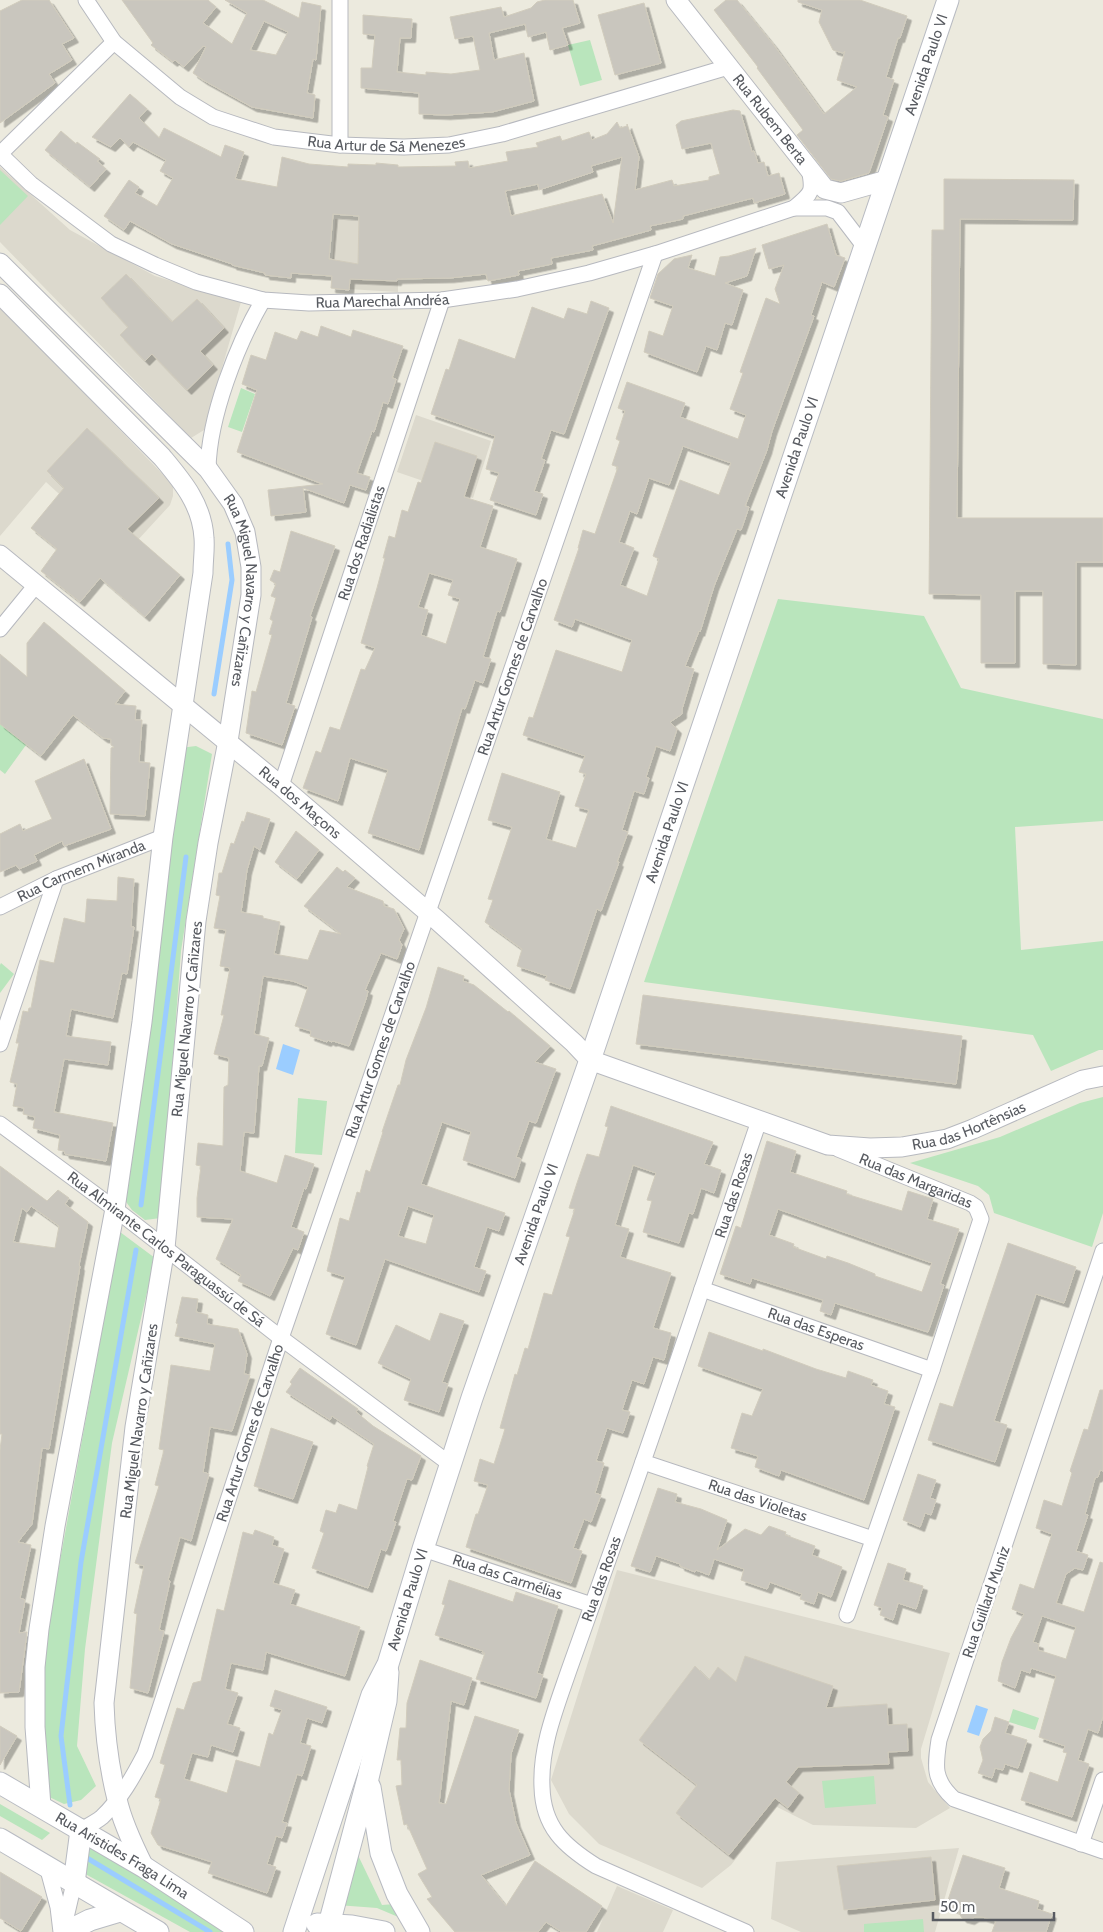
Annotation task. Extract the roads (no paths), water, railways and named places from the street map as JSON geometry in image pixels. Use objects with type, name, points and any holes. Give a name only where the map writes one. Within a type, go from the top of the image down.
[{"type":"main road","name":"Avenida Paulo VI","points":[[312,1929],[372,1694],[388,1664],[450,1464],[590,1060],[948,0]]},
{"type":"main road","name":"Avenida Paulo VI","points":[[312,1929],[368,1778],[386,1700],[388,1664]]},
{"type":"main road","points":[[368,1778],[381,1853],[397,1894],[419,1932]]},
{"type":"main road","name":"Rua Aristides Fraga Lima","points":[[0,1783],[144,1867],[243,1932]]},
{"type":"main road","points":[[47,1866],[60,1860],[81,1830]]},
{"type":"main road","points":[[74,1883],[81,1830]]},
{"type":"main road","points":[[0,1839],[158,1932]]},
{"type":"main road","points":[[66,1932],[90,1920],[120,1910]]},
{"type":"main road","points":[[312,1929],[352,1926],[384,1932]]},
{"type":"street","name":"Rua Artur de Sá Menezes","points":[[86,0],[114,42],[180,97],[214,118],[274,137],[340,145],[404,148],[449,145],[502,134],[728,67]]},
{"type":"street","points":[[340,0],[340,145]]},
{"type":"street","name":"Rua Rubem Berta","points":[[676,0],[825,189],[841,192],[888,180]]},
{"type":"street","points":[[0,154],[114,42]]},
{"type":"street","name":"Rua Marechal Andréa","points":[[0,154],[31,184],[111,244],[196,282],[262,300],[309,302],[442,300],[517,289],[589,273],[655,254],[794,208],[827,208],[838,212],[864,246]]},
{"type":"street","name":"Rua Marechal Andréa","points":[[794,208],[808,196],[813,186],[808,168]]},
{"type":"street","name":"Rua Artur Gomes de Carvalho","points":[[81,1830],[100,1818],[117,1800],[145,1754],[281,1338],[655,254]]},
{"type":"street","name":"Rua Miguel Navarro y Cañizares","points":[[0,263],[208,469],[233,504],[245,532],[251,567],[251,595],[228,741],[208,843],[196,921],[165,1248],[135,1427],[104,1703],[106,1746],[117,1800],[132,1842],[144,1867]]},
{"type":"street","name":"Rua Miguel Navarro y Cañizares","points":[[0,294],[162,457],[190,492],[198,510],[204,537],[203,573],[182,705],[142,1022],[115,1209],[55,1526],[39,1629],[35,1667],[35,1719],[42,1806]]},
{"type":"street","points":[[208,469],[209,451],[216,415],[244,336],[262,300]]},
{"type":"street","name":"Rua dos Radialistas","points":[[281,786],[442,300]]},
{"type":"street","name":"Rua dos Maçons","points":[[0,555],[281,786],[428,913],[574,1043],[590,1060]]},
{"type":"street","points":[[0,629],[36,585]]},
{"type":"street","name":"Rua Carmem Miranda","points":[[0,907],[56,879],[164,837]]},
{"type":"street","points":[[0,1044],[56,879]]},
{"type":"street","name":"Rua das Margaridas","points":[[590,1060],[828,1145],[970,1203],[976,1207],[980,1214],[982,1219],[932,1370],[847,1615]]},
{"type":"street","name":"Rua das Hortênsias","points":[[828,1145],[870,1148],[924,1144],[973,1129],[1083,1080],[1103,1076]]},
{"type":"street","name":"Rua das Rosas","points":[[746,1932],[596,1866],[575,1853],[563,1842],[551,1826],[545,1810],[542,1789],[542,1764],[556,1708],[643,1462],[759,1121]]},
{"type":"street","name":"Rua Almirante Carlos Paraguassú de Sá","points":[[0,1124],[115,1209],[281,1338],[450,1464]]},
{"type":"street","name":"Rua Guillard Muniz","points":[[1103,1251],[1096,1278],[938,1740],[935,1762],[937,1777],[944,1790],[954,1799],[1103,1851]]},
{"type":"street","name":"Rua das Esperas","points":[[702,1289],[932,1370]]},
{"type":"street","name":"Rua das Violetas","points":[[643,1462],[874,1539]]},
{"type":"street","name":"Rua das Carmélias","points":[[423,1550],[592,1605]]},
{"type":"street","points":[[1080,1844],[1103,1780]]},
{"type":"street","points":[[47,1866],[62,1932]]},
{"type":"street","points":[[62,1932],[74,1883]]},
{"type":"water","points":[[283,1044],[300,1050],[293,1075],[276,1069]]},
{"type":"water","points":[[976,1705],[988,1709],[979,1736],[967,1732]]},
{"type":"waterway","points":[[214,694],[232,580],[228,544]]},
{"type":"waterway","points":[[141,1205],[186,857]]},
{"type":"waterway","points":[[70,1805],[61,1736],[81,1562],[136,1250]]},
{"type":"waterway","points":[[82,1855],[210,1932]]}]
